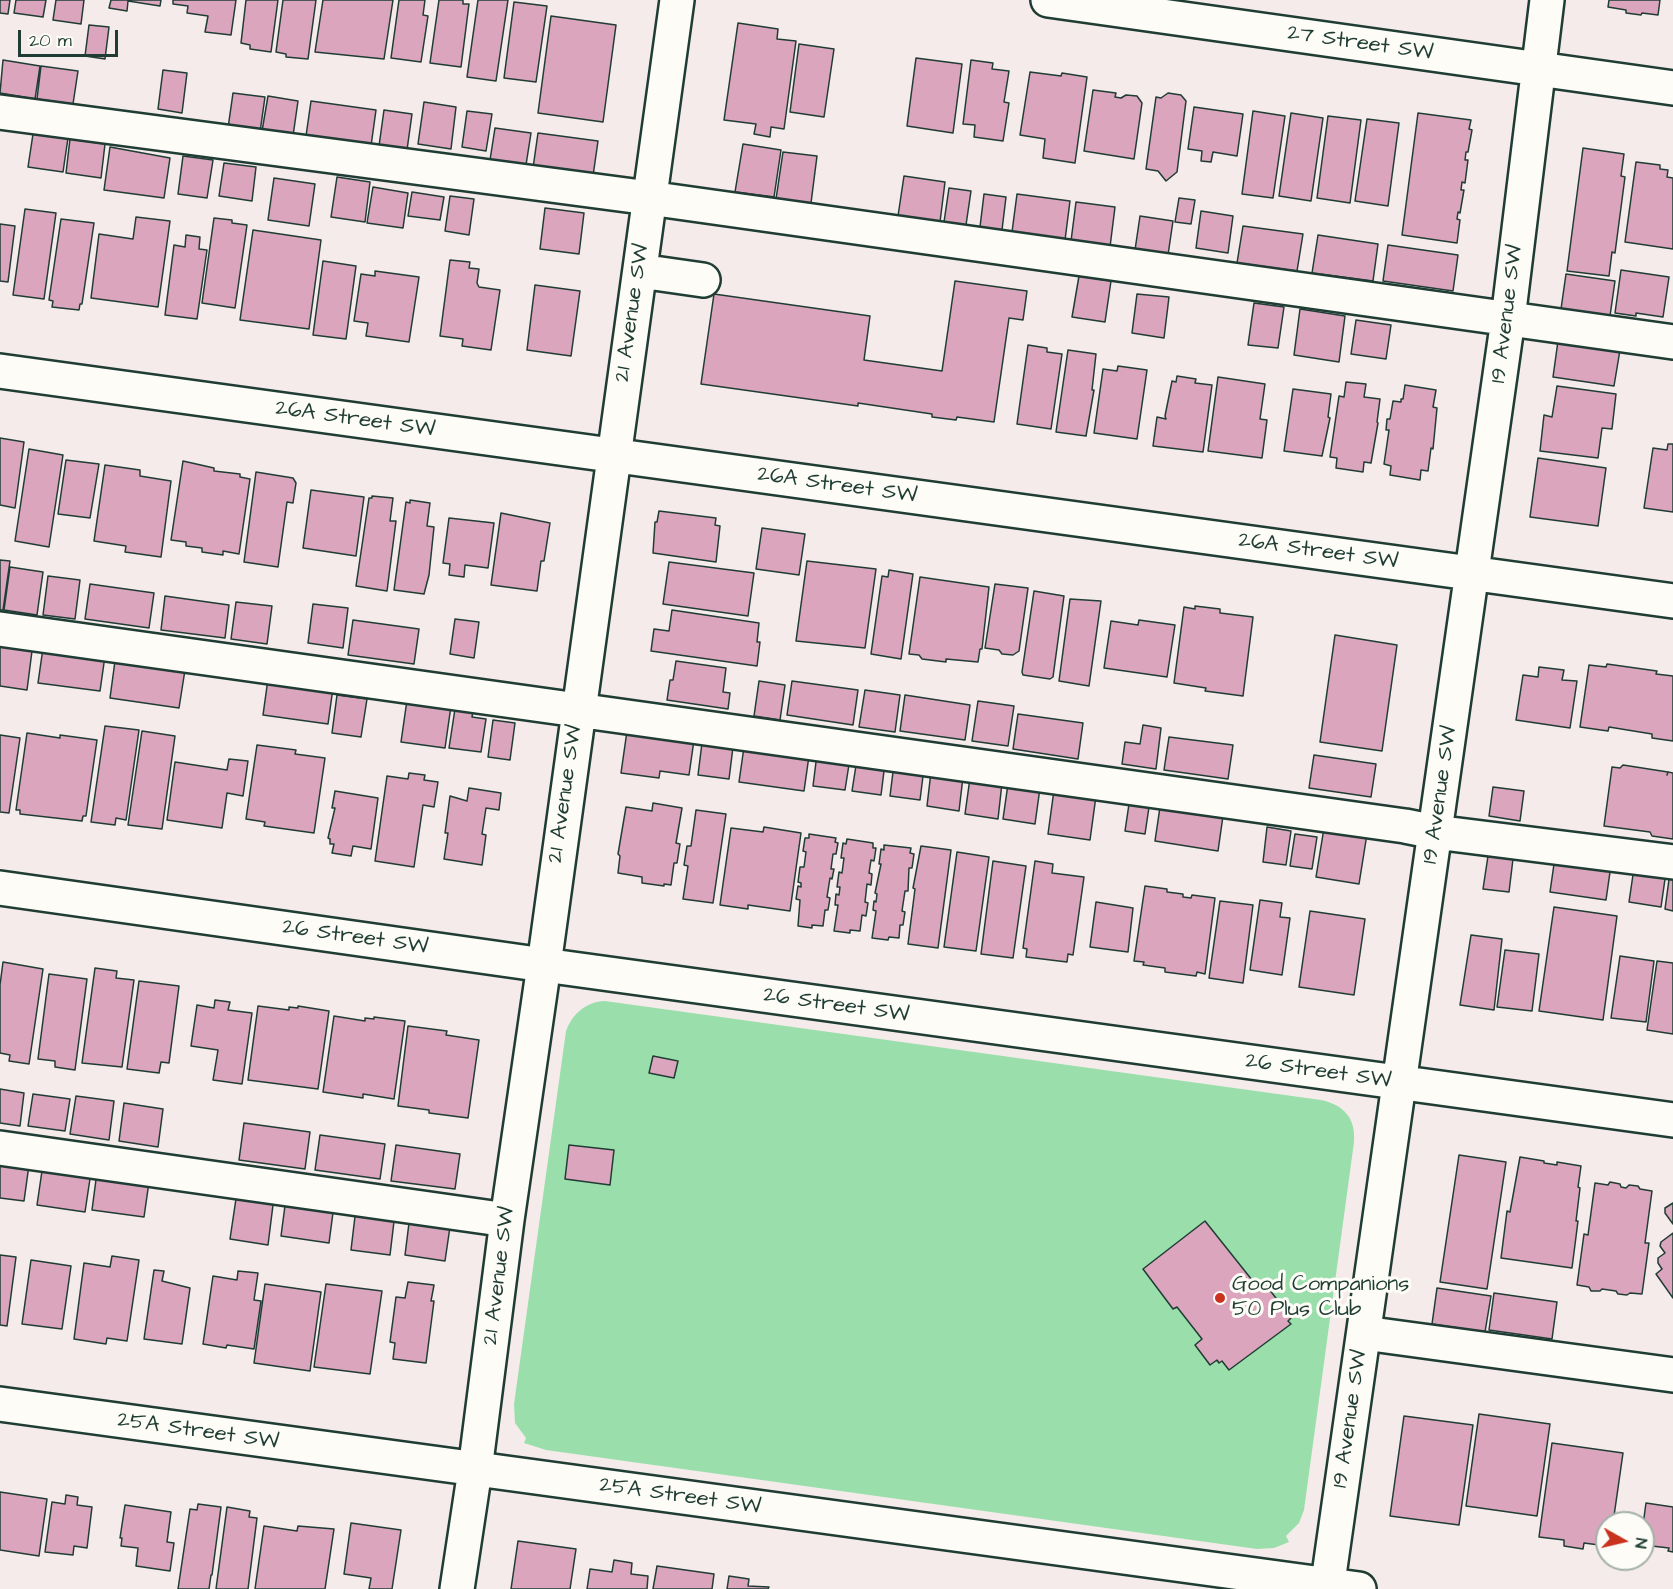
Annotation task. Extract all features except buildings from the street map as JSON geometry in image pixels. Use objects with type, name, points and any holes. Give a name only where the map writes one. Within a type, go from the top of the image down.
[{"type":"street","name":"21 Avenue SW","points":[[457,1589],[677,0]]},
{"type":"street","name":"27 Street SW","points":[[1048,0],[1673,88]]},
{"type":"street","name":"19 Avenue SW","points":[[1338,1588],[1364,1333],[1508,319],[1547,0]]},
{"type":"street","points":[[0,112],[649,198],[1673,342]]},
{"type":"street","points":[[640,271],[703,280]]},
{"type":"street","name":"26A Street SW","points":[[0,371],[1673,601]]},
{"type":"street","points":[[0,629],[1435,832],[1673,862]]},
{"type":"street","name":"26 Street SW","points":[[0,888],[544,965],[1673,1119]]},
{"type":"street","points":[[0,1148],[507,1220]]},
{"type":"street","points":[[1364,1333],[1673,1375]]},
{"type":"street","name":"25A Street SW","points":[[0,1404],[1338,1588]]},
{"type":"green space","points":[[605,1001],[1321,1100],[1342,1109],[1351,1119],[1354,1142],[1304,1510],[1299,1523],[1286,1536],[1289,1542],[1274,1548],[1257,1549],[546,1450],[524,1443],[526,1438],[515,1423],[514,1404],[566,1031],[576,1014],[586,1006]]},
{"type":"place","name":"Good Companions 50 Plus Club","points":[[1220,1298]]}]
